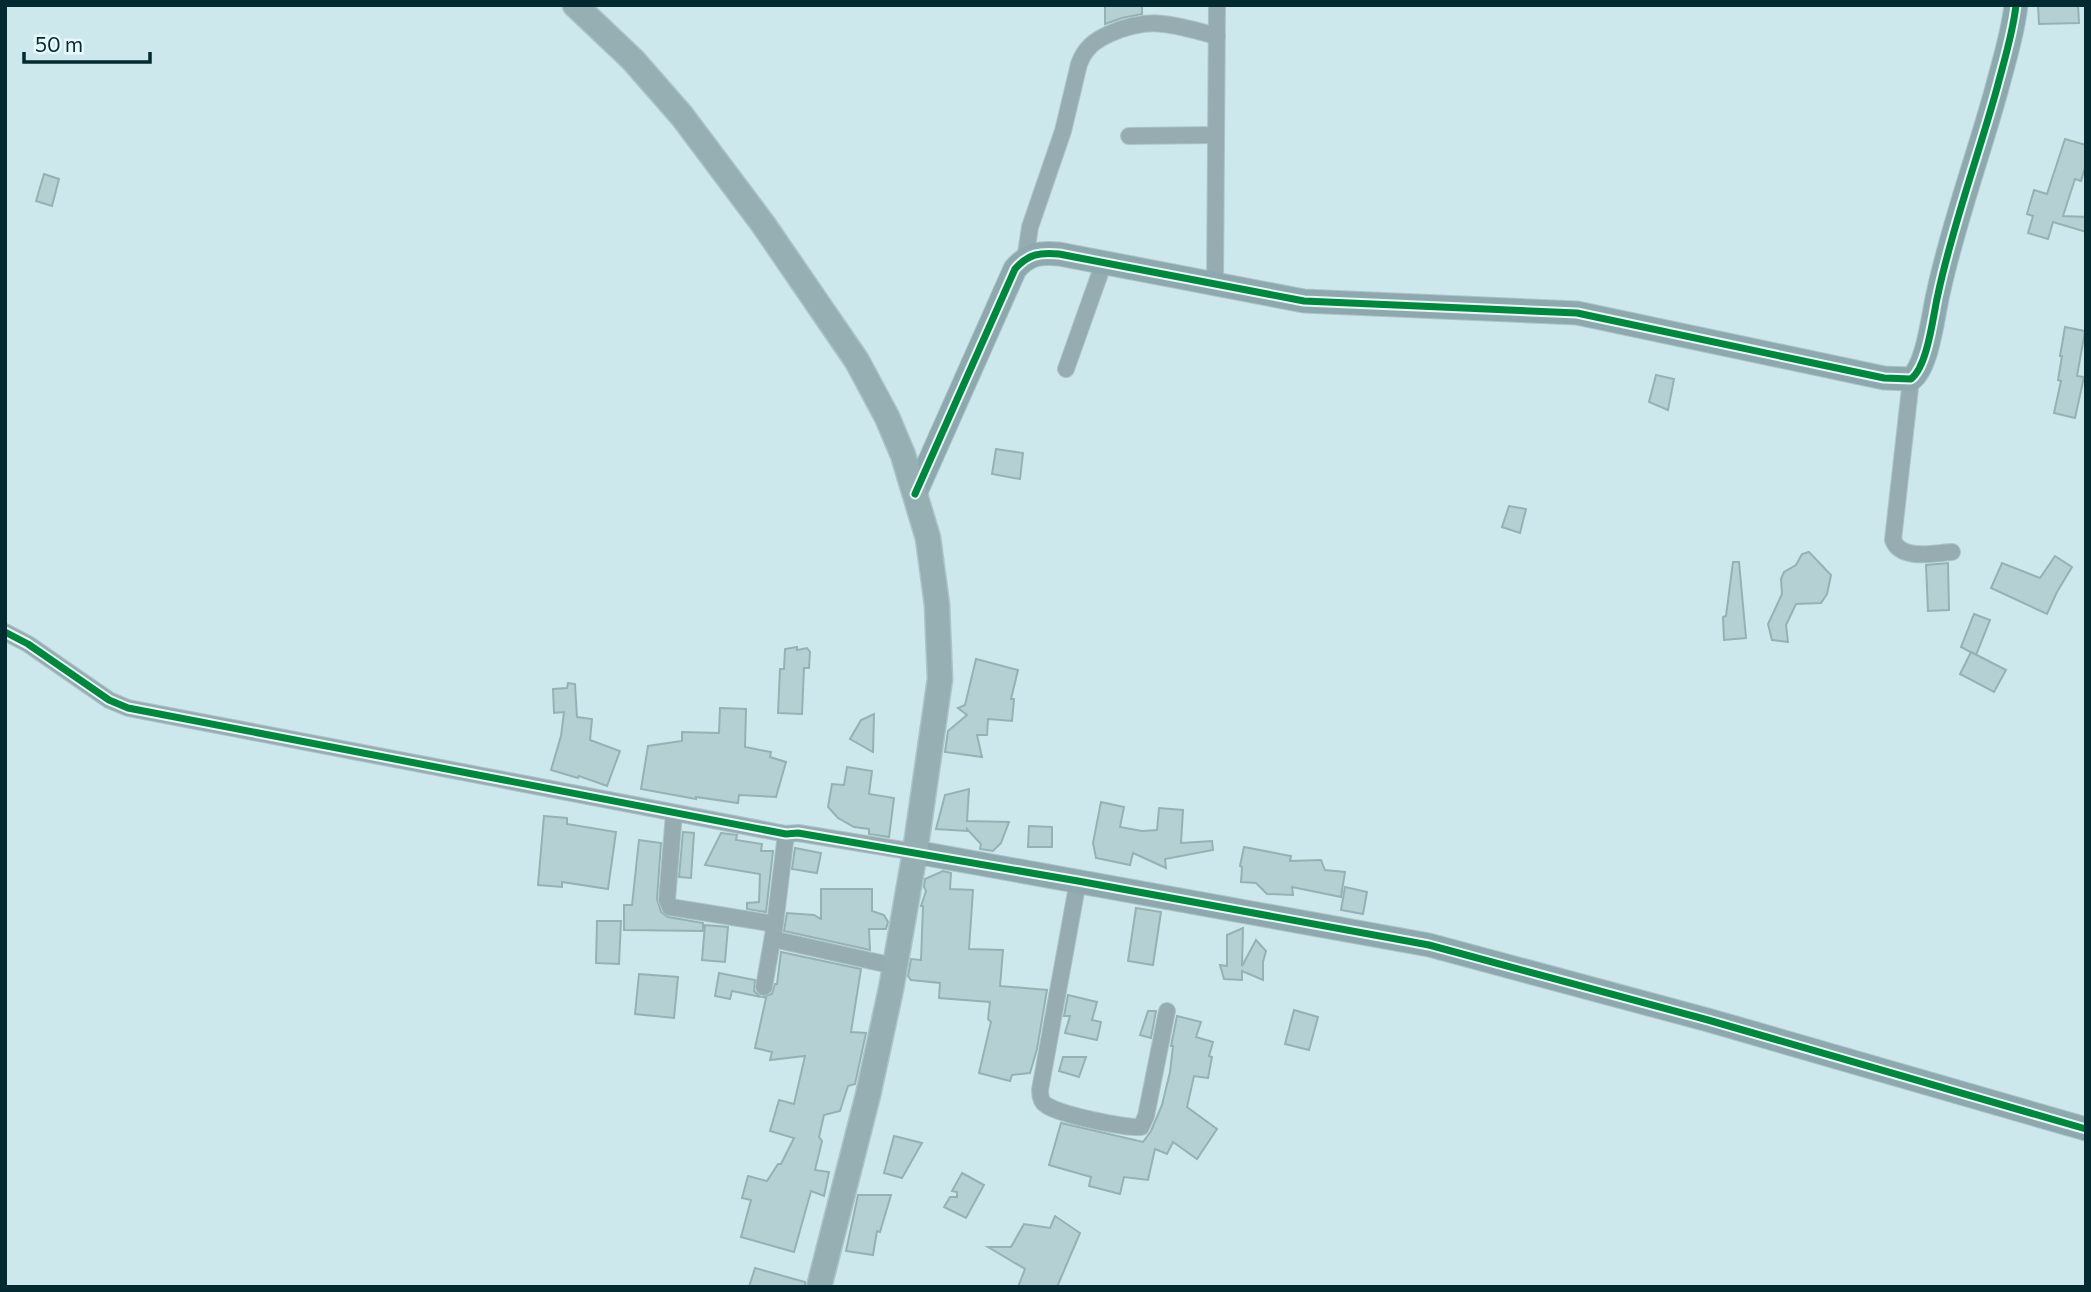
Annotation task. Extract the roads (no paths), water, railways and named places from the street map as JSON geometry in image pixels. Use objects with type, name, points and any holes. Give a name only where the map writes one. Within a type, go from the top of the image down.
[{"type":"main road","points":[[575,5],[633,60],[682,116],[764,224],[857,361],[898,442],[928,538],[934,572],[941,671],[915,852],[868,1095],[819,1287]]},
{"type":"street","points":[[1215,284],[1217,5]]},
{"type":"street","points":[[1952,552],[1905,553],[1897,548],[1893,540],[1912,379],[1919,372],[1924,355],[1944,267],[2008,48],[2016,5]]},
{"type":"street","points":[[1025,260],[1030,227],[1063,131],[1079,64],[1089,46],[1097,39],[1149,22],[1217,36]]},
{"type":"street","points":[[1129,135],[1216,135]]},
{"type":"street","points":[[915,494],[1016,269],[1031,256],[1043,253],[1304,300],[1577,313],[1884,378],[1912,379]]},
{"type":"street","points":[[1066,369],[1104,262]]},
{"type":"street","points":[[5,632],[28,644],[109,700],[128,708],[786,834],[798,833],[915,852],[1429,945],[1708,1020],[2086,1129]]},
{"type":"street","points":[[674,813],[667,900],[670,907],[774,932],[894,966]]},
{"type":"street","points":[[764,987],[786,834]]},
{"type":"street","points":[[1078,881],[1040,1090],[1041,1100],[1047,1106],[1096,1121],[1141,1127],[1146,1116],[1167,1011]]}]
